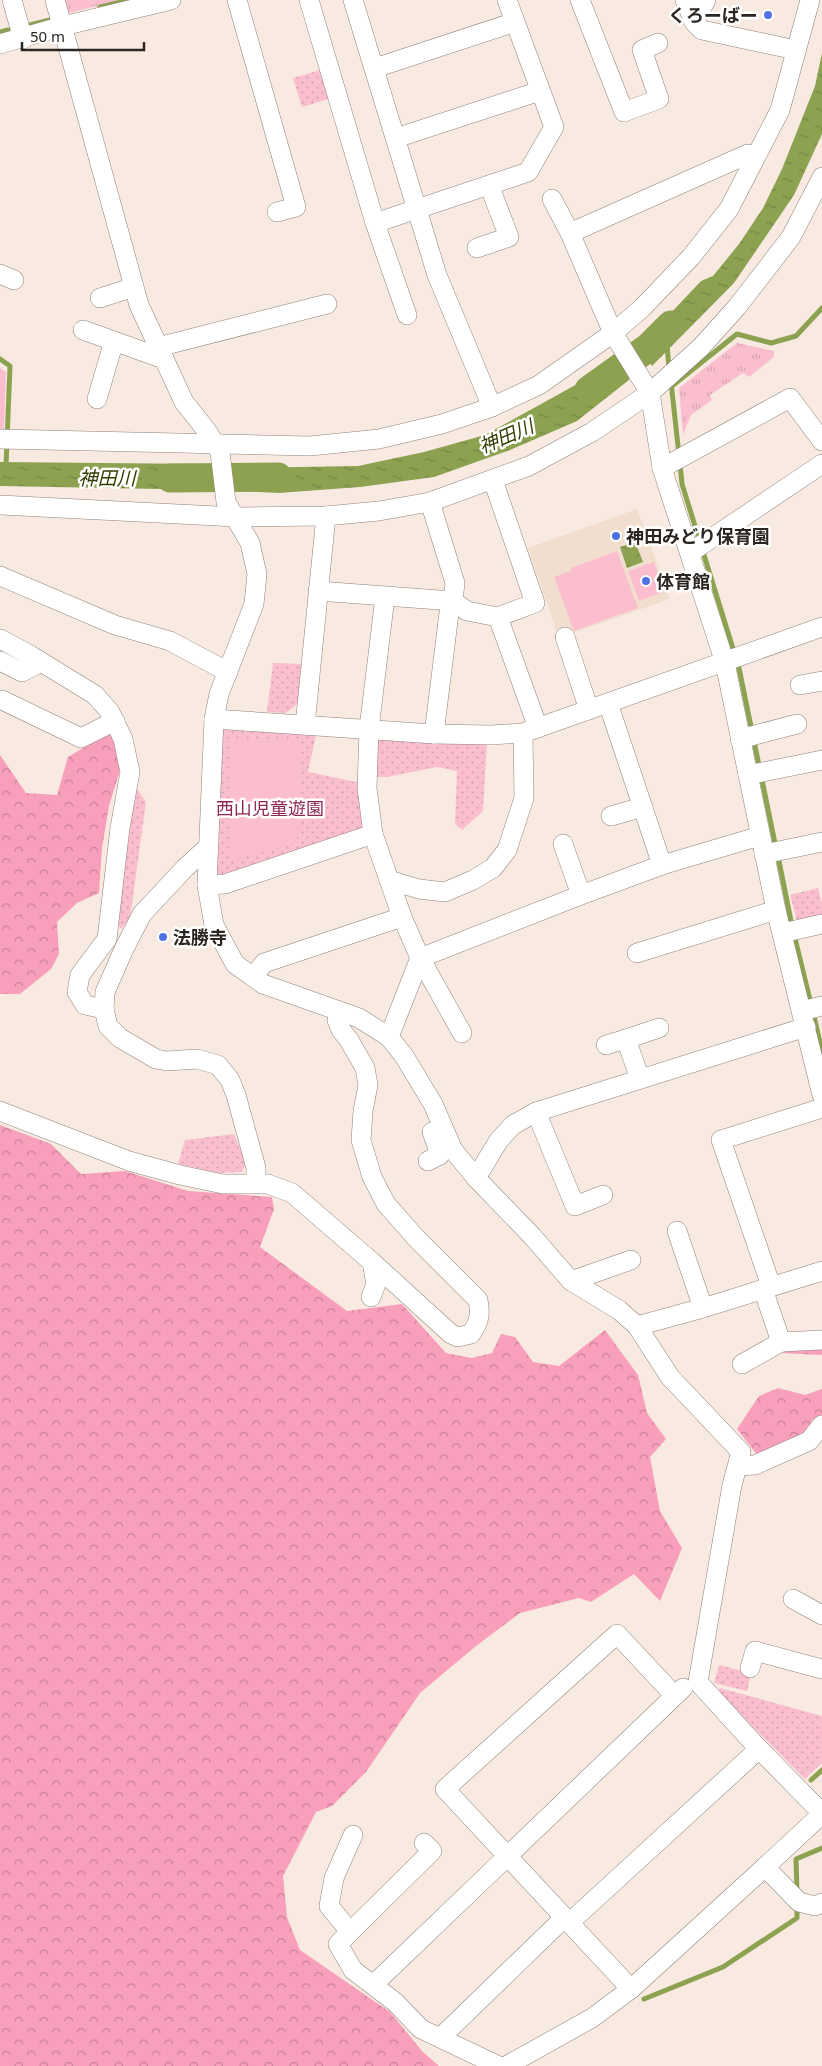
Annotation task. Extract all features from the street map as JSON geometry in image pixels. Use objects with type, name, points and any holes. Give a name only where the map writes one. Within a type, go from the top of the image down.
[{"type":"street","points":[[12,0],[23,39]]},
{"type":"street","points":[[56,0],[139,305],[184,402],[218,448],[232,509],[250,543],[257,574],[254,604],[219,694],[214,718],[207,885],[214,925],[235,964],[263,984],[359,1018],[389,1037],[404,1056],[437,1113],[453,1150],[476,1178],[532,1236],[571,1281],[619,1310],[637,1326],[670,1377],[741,1452],[732,1485],[698,1682]]},
{"type":"street","points":[[0,44],[170,0]]},
{"type":"street","points":[[237,0],[296,207],[277,212]]},
{"type":"street","points":[[309,0],[375,224],[407,315]]},
{"type":"street","points":[[375,224],[528,172],[554,127],[507,0]]},
{"type":"street","points":[[580,0],[624,112],[659,99],[642,50],[658,43]]},
{"type":"street","points":[[686,0],[694,22],[702,30],[796,50]]},
{"type":"street","points":[[694,22],[706,0]]},
{"type":"street","points":[[0,439],[218,448],[310,446],[379,440],[442,424],[492,407],[539,385],[615,337],[691,257],[730,208],[780,110],[810,0]]},
{"type":"street","points":[[358,1],[375,68],[437,275],[492,407]]},
{"type":"street","points":[[375,68],[515,22]]},
{"type":"street","points":[[396,138],[540,91]]},
{"type":"street","points":[[570,233],[748,154],[756,156]]},
{"type":"street","points":[[0,505],[232,509],[326,516],[430,502],[529,466],[592,432],[649,390],[701,347],[737,307],[791,237],[822,177]]},
{"type":"street","points":[[477,248],[509,237],[489,185]]},
{"type":"street","points":[[552,198],[570,233],[615,337],[649,390],[674,461],[732,660],[740,739],[776,910],[822,1096],[721,1140],[767,1287],[781,1342]]},
{"type":"street","points":[[100,298],[134,287]]},
{"type":"street","points":[[82,330],[114,341],[161,353],[327,304]]},
{"type":"street","points":[[97,399],[114,341]]},
{"type":"street","points":[[674,461],[790,398],[822,441]]},
{"type":"street","points":[[699,546],[822,464]]},
{"type":"street","points":[[318,591],[453,601],[467,611],[498,617],[535,603],[493,480]]},
{"type":"street","points":[[430,502],[455,584],[449,613],[434,734]]},
{"type":"street","points":[[305,725],[326,516]]},
{"type":"street","points":[[0,576],[115,625],[170,641],[228,672]]},
{"type":"street","points":[[385,597],[369,729],[368,788],[373,834],[402,917],[420,958],[462,1033]]},
{"type":"street","points":[[390,880],[419,888],[446,892],[473,880],[493,868],[507,850],[524,798],[531,730],[498,617]]},
{"type":"street","points":[[214,718],[434,734],[492,735],[531,730],[822,627]]},
{"type":"street","points":[[565,636],[589,710]]},
{"type":"street","points":[[0,639],[95,695],[110,712],[123,739],[130,772],[120,828],[106,939],[80,976],[77,992],[85,1005],[104,1009]]},
{"type":"street","points":[[0,661],[22,672],[41,662]]},
{"type":"street","points":[[800,685],[822,681]]},
{"type":"street","points":[[2,700],[81,738],[115,721]]},
{"type":"street","points":[[608,703],[662,865]]},
{"type":"street","points":[[740,739],[797,724]]},
{"type":"street","points":[[748,775],[822,760]]},
{"type":"street","points":[[611,816],[643,806]]},
{"type":"street","points":[[207,885],[225,884],[373,834]]},
{"type":"street","points":[[389,1037],[420,958],[581,894],[662,865],[762,845],[822,842]]},
{"type":"street","points":[[563,844],[581,894]]},
{"type":"street","points":[[208,847],[185,868],[142,914],[105,992],[104,1009],[108,1026],[120,1038],[156,1059],[167,1061],[197,1059],[218,1065],[230,1080],[236,1094],[256,1168],[256,1183]]},
{"type":"street","points":[[636,953],[776,910]]},
{"type":"street","points":[[254,977],[264,963],[402,917]]},
{"type":"street","points":[[782,933],[822,924]]},
{"type":"street","points":[[476,1178],[499,1140],[514,1125],[536,1112],[640,1079],[804,1019],[822,1006]]},
{"type":"street","points":[[0,1111],[129,1161],[180,1176],[223,1184],[268,1184],[292,1193],[451,1334],[458,1336],[471,1334],[479,1322],[481,1312],[478,1300],[387,1206],[372,1177],[361,1140],[363,1111],[368,1085],[365,1068],[341,1030],[337,1020],[341,1012]]},
{"type":"street","points":[[606,1045],[660,1028]]},
{"type":"street","points":[[626,1039],[640,1079]]},
{"type":"street","points":[[536,1112],[575,1206],[604,1195]]},
{"type":"street","points":[[428,1161],[440,1155],[428,1120],[437,1113]]},
{"type":"street","points":[[677,1231],[703,1308]]},
{"type":"street","points":[[571,1281],[631,1260]]},
{"type":"street","points":[[371,1297],[376,1284],[372,1262]]},
{"type":"street","points":[[637,1326],[703,1308],[822,1271]]},
{"type":"street","points":[[742,1364],[781,1342],[822,1340]]},
{"type":"street","points":[[738,1466],[755,1465],[809,1441],[822,1425]]},
{"type":"street","points":[[793,1599],[822,1615]]},
{"type":"street","points":[[631,1989],[445,1789],[617,1634],[674,1695]]},
{"type":"street","points":[[750,1668],[755,1650],[822,1669]]},
{"type":"street","points":[[373,1985],[674,1695],[684,1687],[698,1682]]},
{"type":"street","points":[[506,2066],[592,2018],[631,1989],[822,1814],[698,1682]]},
{"type":"street","points":[[440,2038],[759,1749]]},
{"type":"street","points":[[350,1932],[329,1906],[334,1878],[352,1836]]},
{"type":"street","points":[[424,1843],[432,1851],[338,1944],[353,1970],[395,2002],[421,2029],[498,2066]]},
{"type":"street","points":[[765,1867],[799,1902],[815,1906],[822,1903]]},
{"type":"shaded area","points":[[637,509],[670,599],[559,638],[528,548]]},
{"type":"green space","points":[[65,0],[120,0],[69,13]]},
{"type":"green space","points":[[324,69],[332,98],[302,107],[293,78]]},
{"type":"green space","points":[[737,343],[774,351],[774,357],[749,377],[743,373],[710,395],[712,400],[691,415],[683,435],[679,388]]},
{"type":"green space","points":[[0,368],[6,372],[4,429],[0,429]]},
{"type":"green space","points":[[617,551],[638,608],[574,631],[554,577],[571,571],[571,568]]},
{"type":"green space","name":"体育館","points":[[654,562],[664,592],[639,601],[628,571]]},
{"type":"green space","points":[[273,663],[303,664],[300,702],[286,713],[267,712]]},
{"type":"green space","name":"西山児童遊園","points":[[221,725],[317,731],[308,772],[361,783],[365,832],[216,879]]},
{"type":"green space","points":[[114,729],[120,770],[109,806],[102,848],[99,893],[77,903],[57,922],[59,954],[51,969],[20,994],[0,994],[0,755],[26,793],[57,795],[68,757]]},
{"type":"green space","points":[[376,736],[487,742],[483,811],[462,830],[455,824],[457,771],[437,767],[387,777],[375,777]]},
{"type":"green space","points":[[230,738],[301,742],[297,842],[231,861]]},
{"type":"green space","points":[[133,783],[146,802],[130,918],[121,929],[117,923]]},
{"type":"green space","points":[[818,888],[822,904],[822,919],[797,921],[790,895]]},
{"type":"green space","points":[[0,1125],[51,1144],[81,1174],[125,1171],[188,1191],[272,1197],[274,1209],[260,1247],[347,1311],[402,1304],[446,1353],[472,1358],[492,1353],[501,1334],[515,1337],[533,1362],[559,1366],[605,1330],[638,1375],[647,1413],[666,1439],[650,1457],[660,1511],[682,1548],[660,1601],[634,1574],[591,1602],[579,1598],[520,1613],[476,1646],[420,1693],[366,1772],[332,1806],[316,1812],[283,1876],[287,1917],[300,1950],[390,2012],[423,2052],[439,2066],[0,2066]]},
{"type":"green space","points":[[234,1134],[246,1163],[242,1172],[219,1173],[178,1164],[185,1140]]},
{"type":"green space","points":[[822,1346],[822,1355],[780,1353]]},
{"type":"green space","points":[[778,1388],[805,1395],[822,1389],[822,1416],[812,1420],[805,1436],[758,1456],[737,1429],[759,1396]]},
{"type":"green space","points":[[719,1665],[751,1673],[747,1691],[714,1683]]},
{"type":"green space","points":[[720,1688],[822,1716],[822,1763],[805,1779],[718,1692]]},
{"type":"water","points":[[822,53],[822,134],[794,195],[734,283],[652,366],[636,343],[667,317],[701,281],[713,276],[739,244],[763,208],[782,169],[815,86]]},
{"type":"water","points":[[617,362],[629,380],[577,421],[510,450],[434,477],[360,487],[279,493],[241,491],[235,468],[358,466],[424,452],[485,435]]},
{"type":"water","points":[[0,462],[206,464],[212,490],[0,486]]},
{"type":"water","points":[[635,542],[643,562],[627,568],[620,547]]},
{"type":"waterway","points":[[100,7],[129,0]]},
{"type":"waterway","points":[[26,26],[50,20]]},
{"type":"waterway","points":[[0,32],[8,30]]},
{"type":"waterway","points":[[672,386],[737,334],[771,343],[796,336],[822,308]]},
{"type":"waterway","name":"神田川","points":[[589,390],[649,347],[671,325]]},
{"type":"waterway","points":[[667,345],[669,368]]},
{"type":"waterway","points":[[0,359],[10,366],[6,466]]},
{"type":"waterway","points":[[671,382],[679,455]]},
{"type":"waterway","points":[[680,464],[682,484],[739,668],[776,848]]},
{"type":"waterway","name":"神田川","points":[[170,478],[278,477]]},
{"type":"waterway","points":[[778,856],[792,926]]},
{"type":"waterway","points":[[794,934],[811,1004]]},
{"type":"waterway","points":[[813,1012],[822,1051]]},
{"type":"waterway","points":[[811,1780],[822,1770]]},
{"type":"waterway","points":[[797,1892],[796,1859],[822,1848]]},
{"type":"waterway","points":[[644,1999],[723,1967],[797,1918],[797,1905]]},
{"type":"place","name":"くろーばー","points":[[768,15]]},
{"type":"place","name":"神田みどり保育園","points":[[616,536]]},
{"type":"place","name":"体育館","points":[[646,581]]},
{"type":"place","name":"法勝寺","points":[[163,937]]}]
